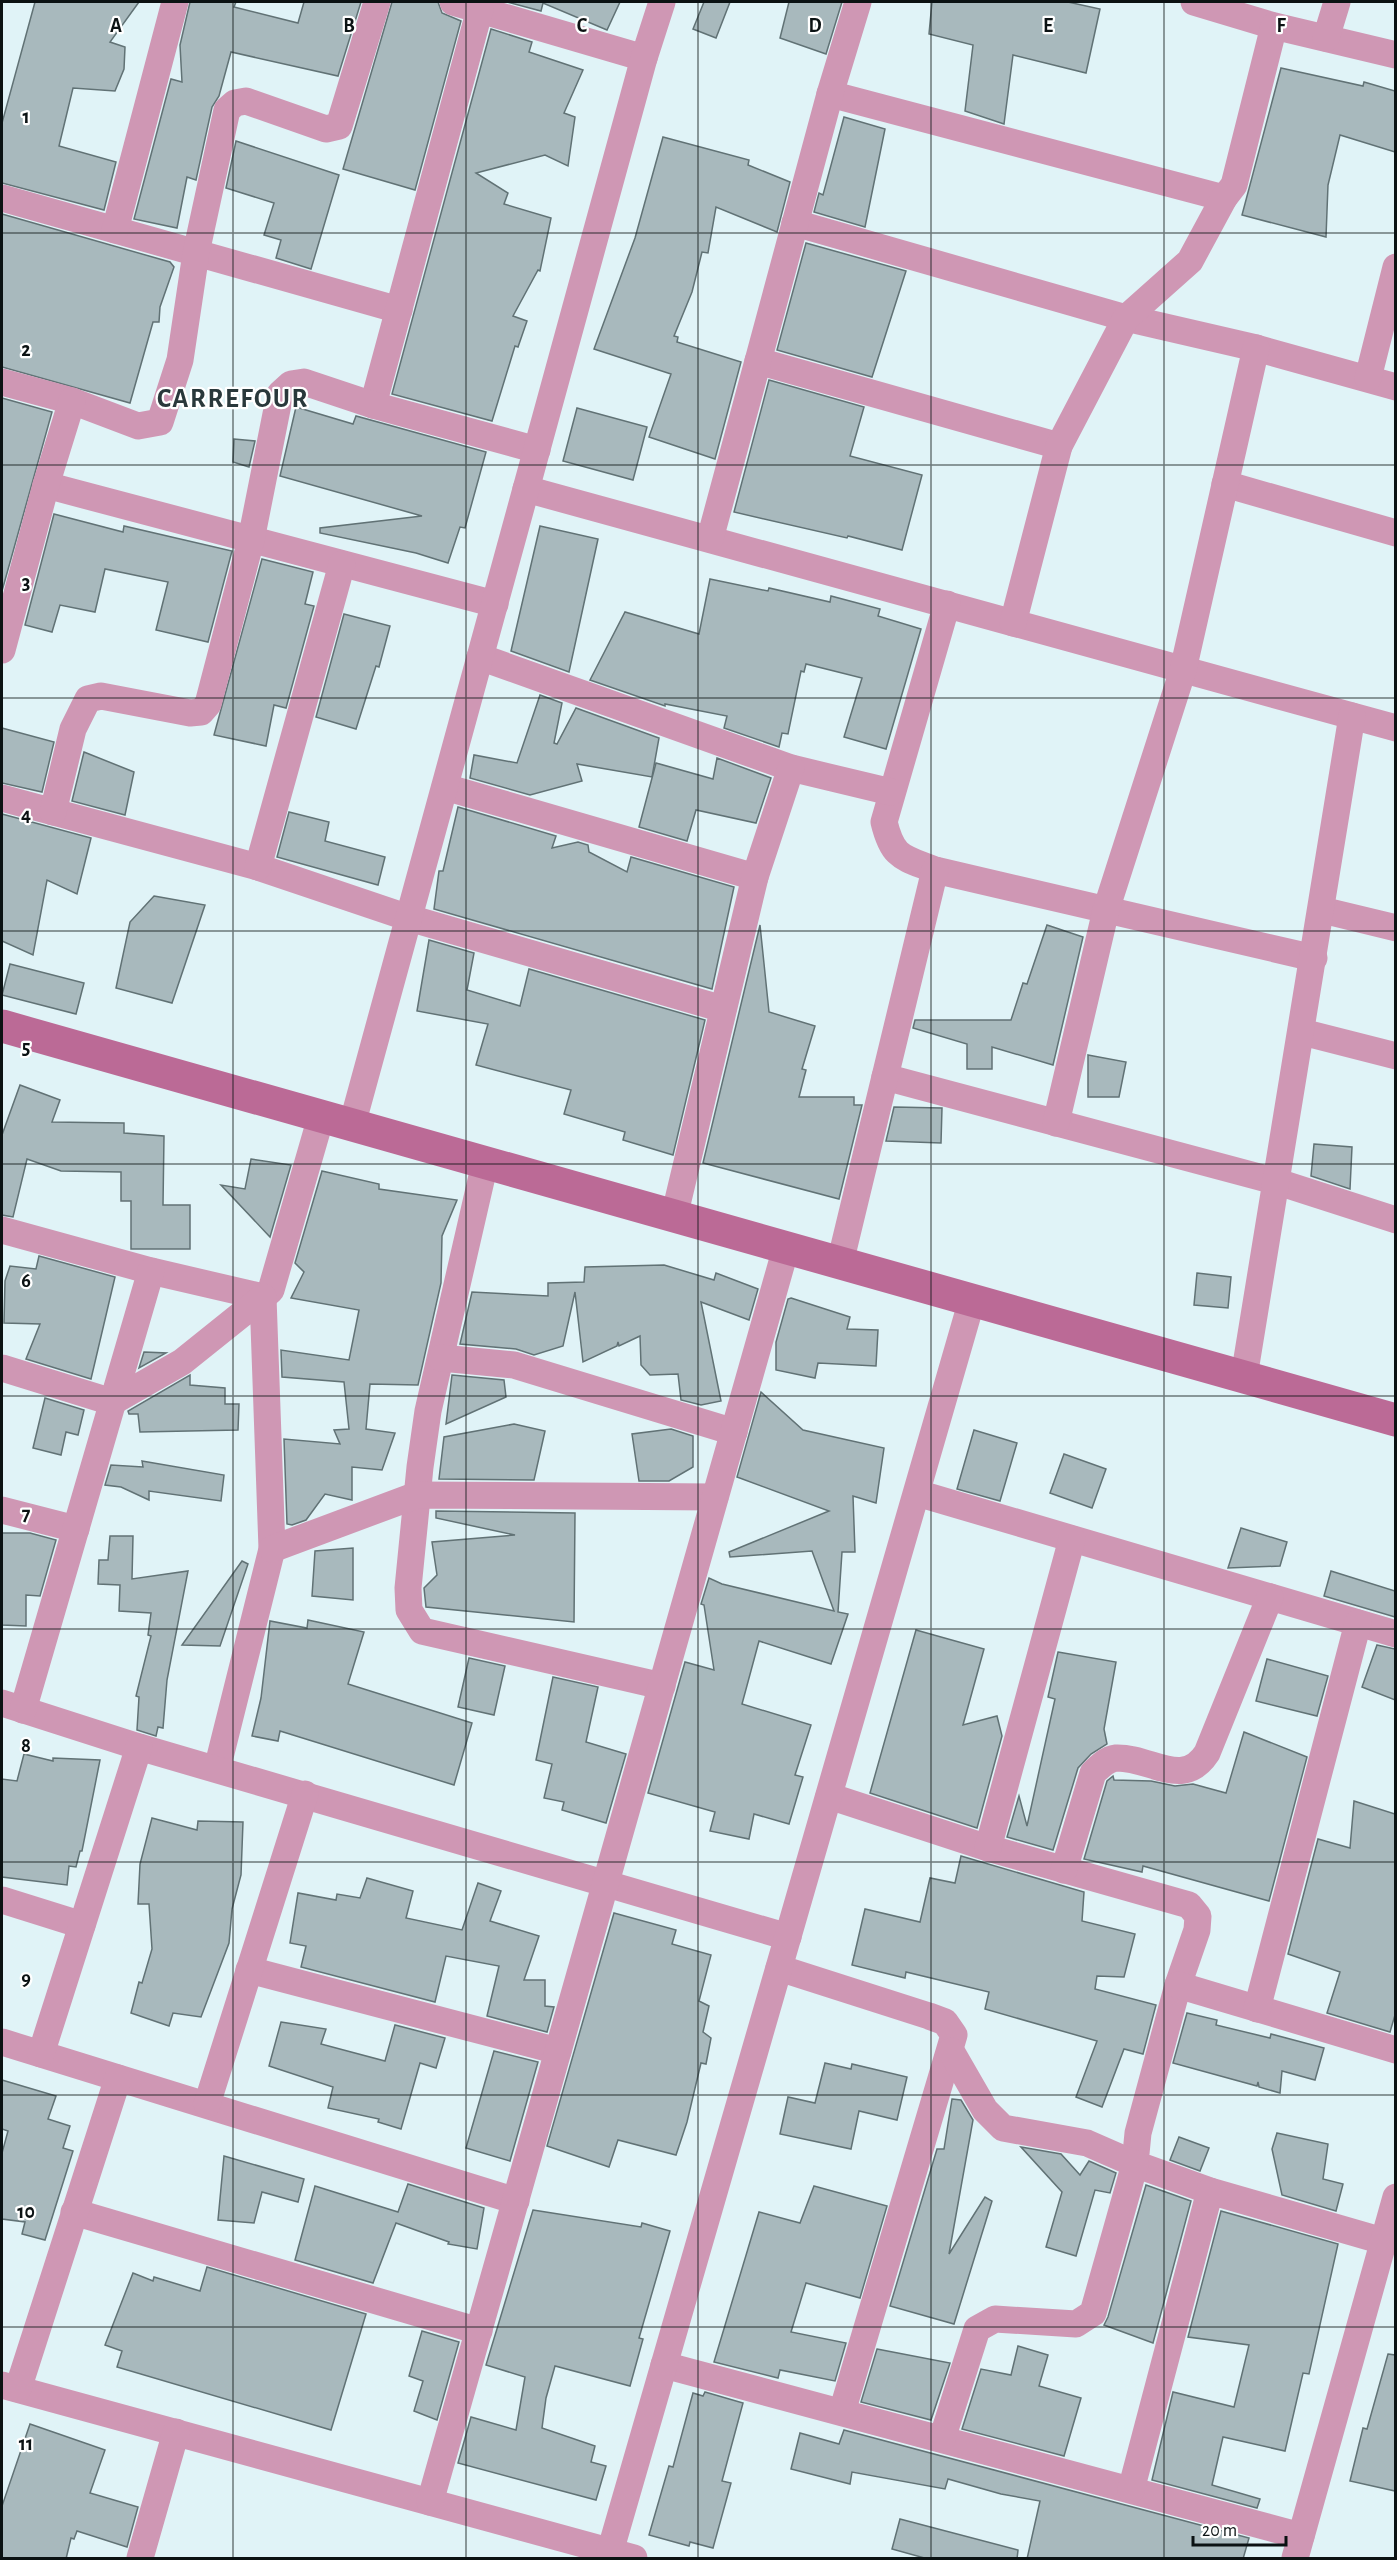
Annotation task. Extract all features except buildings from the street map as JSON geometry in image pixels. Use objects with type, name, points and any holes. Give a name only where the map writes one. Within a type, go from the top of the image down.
[{"type":"street","points":[[115,230],[175,2]]},
{"type":"street","points":[[2,382],[72,401],[138,426],[160,422],[180,360],[196,253],[226,110],[235,103],[246,101],[326,129],[339,126],[377,2]]},
{"type":"street","points":[[453,2],[644,58]]},
{"type":"street","points":[[352,1125],[644,58],[662,2]]},
{"type":"street","points":[[710,539],[830,94],[858,2]]},
{"type":"street","points":[[1194,2],[1274,26],[1395,55]]},
{"type":"street","points":[[1326,38],[1337,2]]},
{"type":"street","points":[[374,405],[480,9]]},
{"type":"street","points":[[1013,622],[1059,446],[1126,318],[1190,261],[1224,198],[1234,185],[1274,26]]},
{"type":"street","points":[[830,94],[1224,198]]},
{"type":"street","points":[[2,198],[399,310]]},
{"type":"street","points":[[795,223],[1126,318],[1256,348],[1395,387]]},
{"type":"street","points":[[1368,378],[1395,267]]},
{"type":"street","points":[[1056,1123],[1106,910],[1183,670],[1256,348]]},
{"type":"street","points":[[758,361],[1059,446]]},
{"type":"street","points":[[53,812],[73,729],[88,699],[101,696],[190,713],[201,712],[208,704],[251,540],[280,394],[291,384],[304,382],[374,405],[537,450]]},
{"type":"street","points":[[2,650],[46,485],[72,401]]},
{"type":"street","points":[[1225,484],[1395,533]]},
{"type":"street","points":[[46,485],[495,604]]},
{"type":"street","points":[[526,489],[1395,728]]},
{"type":"street","points":[[258,867],[342,564]]},
{"type":"street","points":[[946,604],[884,822],[889,842],[897,854],[935,870],[1314,958]]},
{"type":"street","points":[[480,657],[791,768],[891,792]]},
{"type":"street","points":[[1244,1377],[1278,1182],[1352,716]]},
{"type":"street","points":[[674,1216],[754,877],[791,768]]},
{"type":"street","points":[[445,787],[754,877]]},
{"type":"street","points":[[2,798],[258,867],[409,918],[723,1009]]},
{"type":"street","points":[[840,1263],[935,870]]},
{"type":"street","points":[[1322,910],[1395,927]]},
{"type":"street","points":[[2,1026],[1395,1420]]},
{"type":"street","points":[[1302,1032],[1395,1056]]},
{"type":"street","points":[[885,1077],[1278,1182],[1395,1220]]},
{"type":"street","points":[[2,1368],[112,1402],[182,1362],[271,1290],[321,1117]]},
{"type":"street","points":[[485,1163],[428,1411],[417,1495],[409,1610],[423,1631],[662,1686]]},
{"type":"street","points":[[2,1230],[151,1271],[263,1297]]},
{"type":"street","points":[[430,2502],[786,1248]]},
{"type":"street","points":[[151,1271],[76,1529],[12,1706],[139,1747],[788,1937]]},
{"type":"street","points":[[217,1769],[272,1549],[263,1297]]},
{"type":"street","points":[[118,2078],[74,2211],[10,2387],[430,2502],[575,2551],[622,2555],[664,2365],[972,1300]]},
{"type":"street","points":[[441,1358],[514,1365],[734,1432]]},
{"type":"street","points":[[917,1493],[1395,1634]]},
{"type":"street","points":[[272,1549],[417,1495],[716,1497]]},
{"type":"street","points":[[2,1510],[76,1529]]},
{"type":"street","points":[[988,1848],[1072,1539]]},
{"type":"street","points":[[1064,1869],[1093,1773],[1103,1763],[1115,1758],[1186,1772],[1198,1767],[1207,1753],[1270,1597]]},
{"type":"street","points":[[1257,2009],[1358,1623]]},
{"type":"street","points":[[41,2054],[139,1747]]},
{"type":"street","points":[[207,2104],[305,1794]]},
{"type":"street","points":[[829,1796],[988,1848],[1189,1905],[1198,1916],[1197,1930],[1178,1985],[1138,2133],[1135,2164],[1093,2313],[1076,2324],[994,2319],[977,2330],[942,2439]]},
{"type":"street","points":[[2,1900],[82,1925]]},
{"type":"street","points":[[779,1968],[945,2022],[954,2035],[842,2412]]},
{"type":"street","points":[[249,1970],[558,2051]]},
{"type":"street","points":[[1178,1985],[1395,2050]]},
{"type":"street","points":[[2,2042],[516,2201]]},
{"type":"street","points":[[951,2051],[985,2110],[1003,2128],[1087,2143],[1135,2164],[1210,2191],[1383,2241]]},
{"type":"street","points":[[1131,2490],[1210,2191]]},
{"type":"street","points":[[664,2365],[1131,2490],[1298,2547],[1395,2197]]},
{"type":"street","points":[[74,2211],[479,2331]]},
{"type":"street","points":[[140,2559],[176,2432]]},
{"type":"district","name":"CARREFOUR","points":[[233,398]]}]
